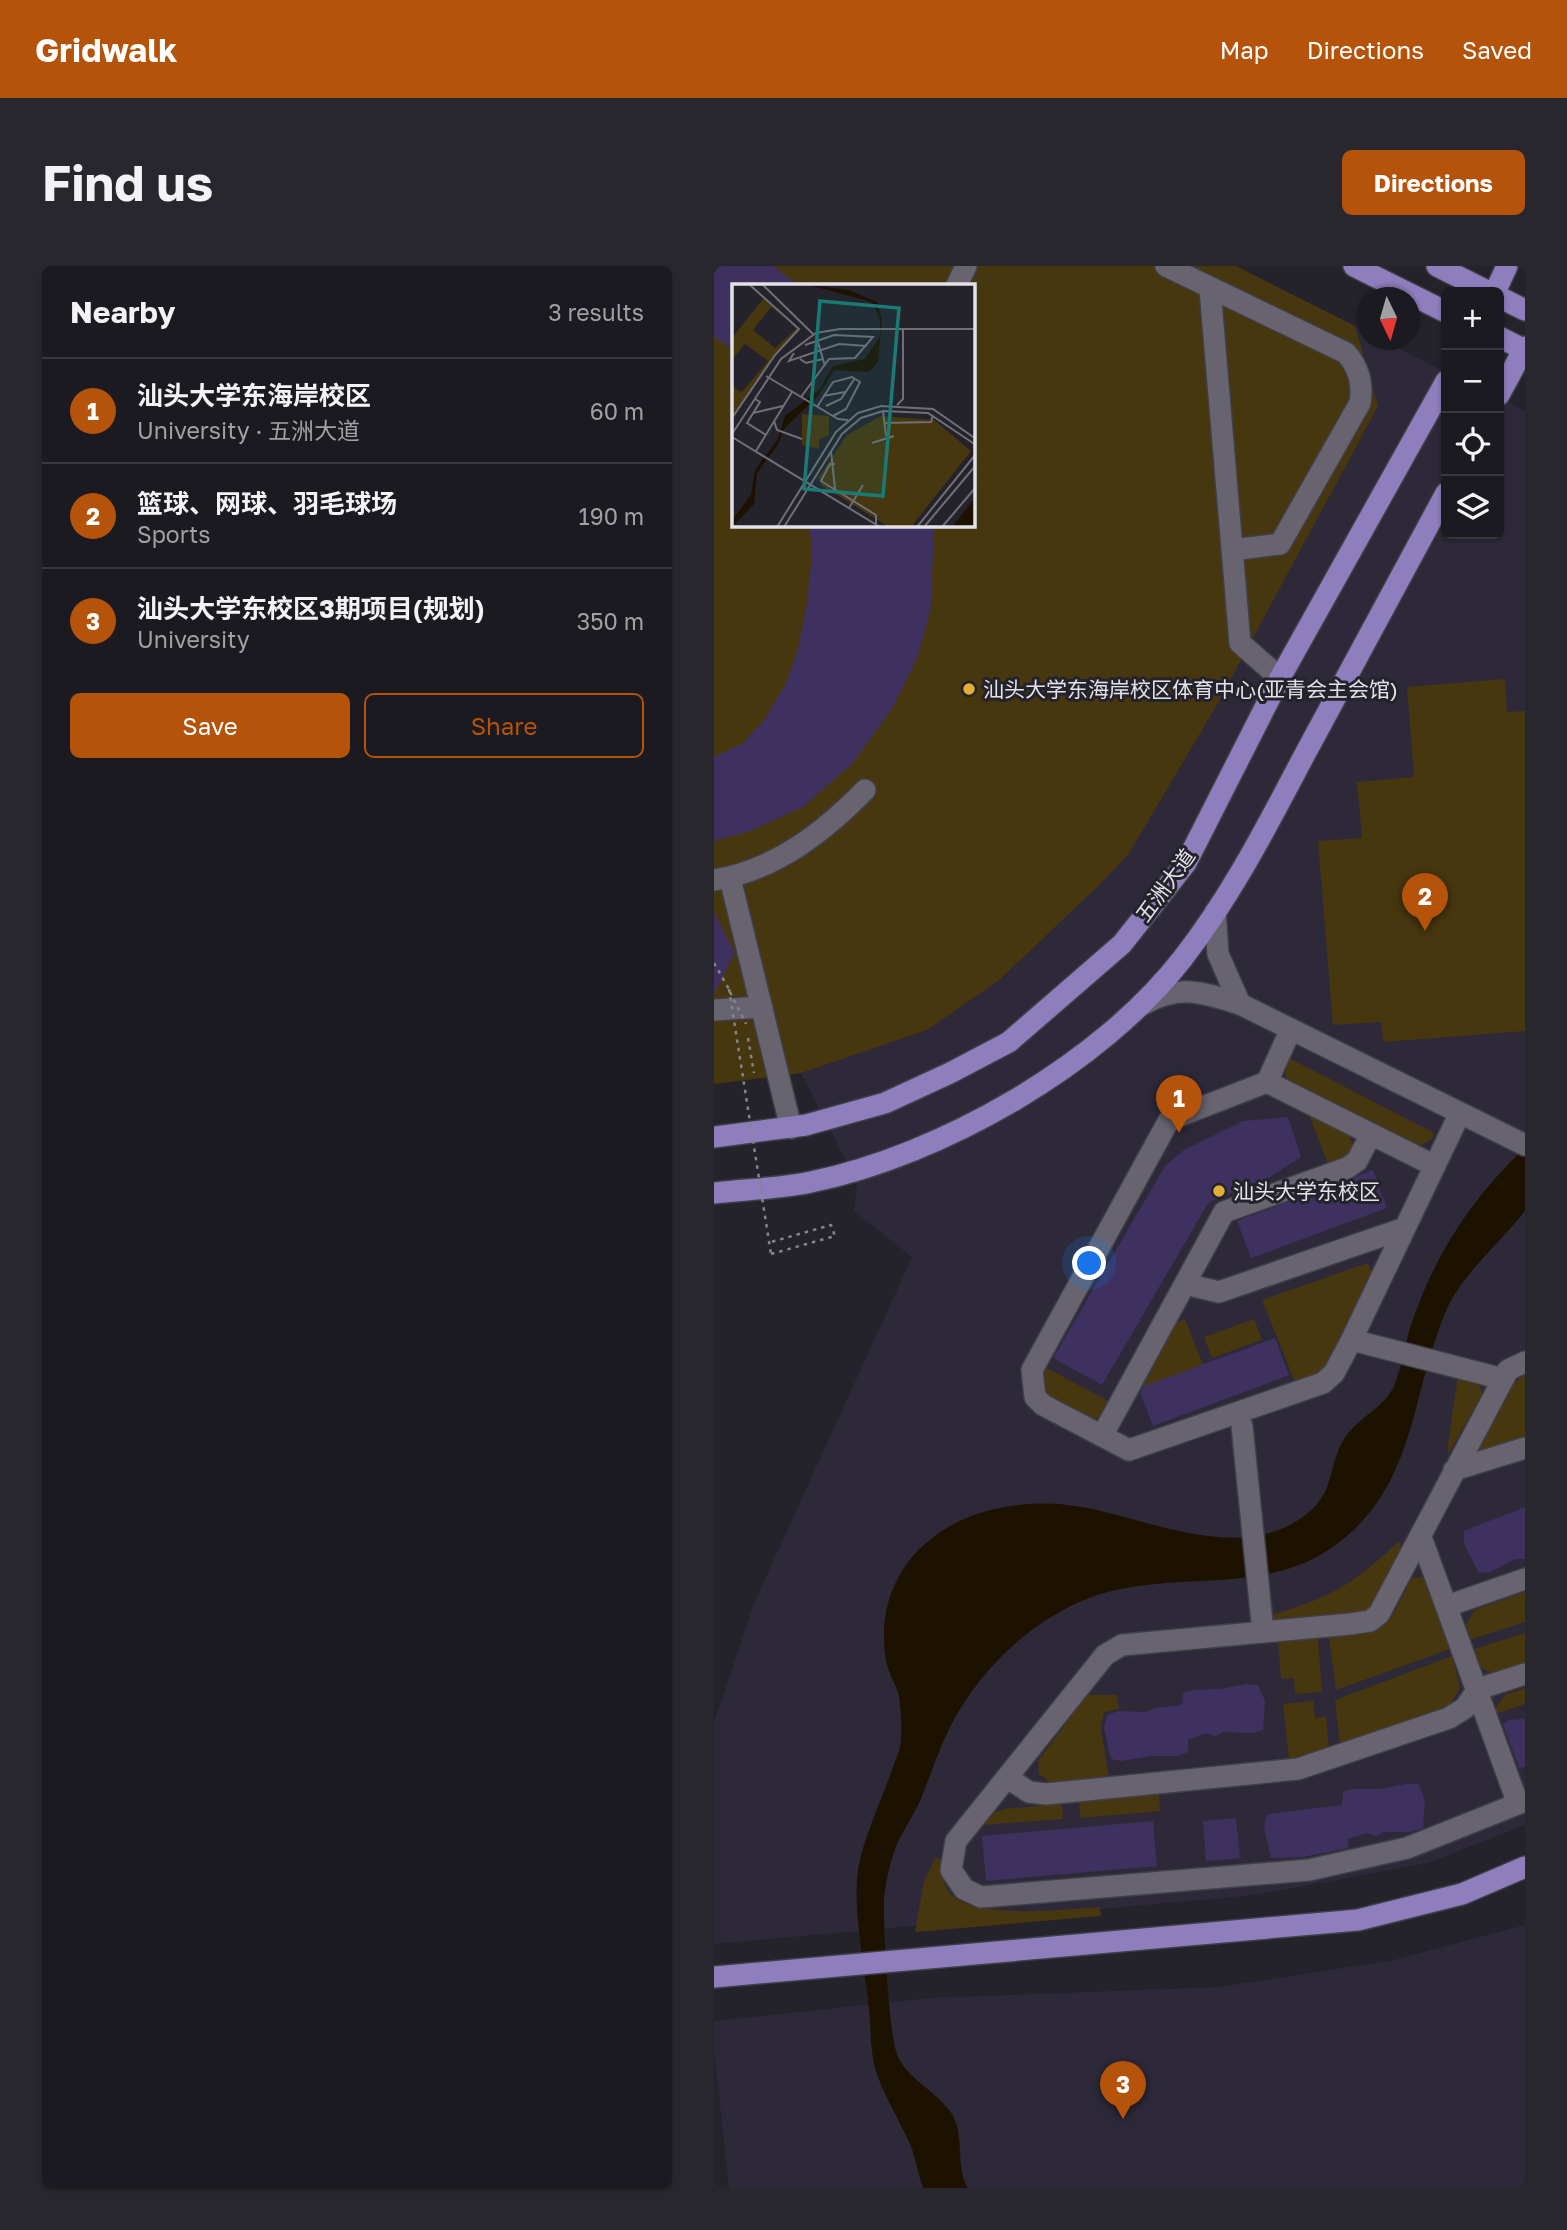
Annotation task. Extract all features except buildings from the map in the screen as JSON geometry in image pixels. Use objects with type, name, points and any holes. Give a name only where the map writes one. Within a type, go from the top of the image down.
[{"type":"main road","points":[[1354,266],[1441,310]]},
{"type":"main road","points":[[1437,266],[1479,287]]},
{"type":"main road","points":[[1497,287],[1507,266]]},
{"type":"main road","points":[[1504,300],[1525,310]]},
{"type":"main road","points":[[1504,339],[1524,349],[1504,386]]},
{"type":"main road","name":"五洲大道","points":[[714,1137],[791,1128],[885,1103],[950,1073],[1009,1042],[1122,944],[1186,863],[1280,678],[1441,390]]},
{"type":"main road","points":[[714,1193],[809,1183],[878,1165],[951,1134],[1039,1086],[1103,1041],[1182,959],[1243,871],[1441,502]]},
{"type":"main road","points":[[714,1977],[1358,1920],[1462,1894],[1525,1867]]},
{"type":"street","points":[[957,284],[966,266]]},
{"type":"street","points":[[1167,266],[1346,353],[1356,364],[1362,392],[1360,403],[1280,544],[1232,550]]},
{"type":"street","points":[[1210,289],[1240,643],[1280,678]]},
{"type":"street","points":[[791,1128],[762,1007],[722,879],[761,868],[795,848],[839,816],[866,790]]},
{"type":"street","points":[[1215,912],[1218,954],[1240,1004]]},
{"type":"street","points":[[1133,1010],[1165,992],[1200,991],[1240,1004],[1516,1141]]},
{"type":"street","points":[[714,1010],[762,1007]]},
{"type":"street","points":[[1291,1029],[1267,1082],[1169,1119],[1032,1370],[1035,1396],[1044,1405],[1129,1450],[1323,1383],[1334,1373],[1352,1340],[1460,1113]]},
{"type":"street","points":[[1267,1082],[1435,1166]]},
{"type":"street","points":[[1102,1436],[1224,1212],[1346,1168],[1357,1161],[1371,1134]]},
{"type":"street","points":[[1185,1284],[1219,1292],[1405,1228]]},
{"type":"street","points":[[1352,1340],[1503,1379]]},
{"type":"street","points":[[1421,1537],[1521,1803],[1407,1848],[1309,1870],[981,1897],[964,1889],[956,1880],[951,1870],[956,1841],[1105,1655],[1122,1645],[1370,1621],[1388,1603],[1454,1470],[1508,1370],[1525,1362]]},
{"type":"street","points":[[1242,1426],[1263,1632]]},
{"type":"street","points":[[1454,1470],[1525,1448]]},
{"type":"street","points":[[1447,1606],[1525,1579]]},
{"type":"street","points":[[1008,1778],[1029,1792],[1046,1794],[1298,1769],[1449,1718],[1465,1708],[1478,1689],[1525,1674]]},
{"type":"path","points":[[714,963],[746,1024]]},
{"type":"path","points":[[729,989],[771,1254],[835,1236],[831,1225],[771,1242]]},
{"type":"path","points":[[748,1037],[754,1073]]},
{"type":"shaded area","points":[[714,266],[1235,266],[1357,327],[1357,350],[1402,350],[1441,370],[1441,539],[1504,539],[1504,400],[1525,411],[1525,1825],[1428,1863],[1255,1895],[714,1944],[714,1723],[755,1601],[912,1257],[854,1211],[857,1182],[801,1073],[714,1084]]},
{"type":"shaded area","name":"汕头大学东海岸校区体育中心(亚青会主会馆)","points":[[714,266],[1236,266],[1355,326],[1357,350],[1362,350],[1378,406],[1215,708],[1128,855],[998,981],[927,1030],[801,1073],[714,1084]]},
{"type":"shaded area","points":[[1505,679],[1507,712],[1525,711],[1525,1031],[1383,1042],[1381,1022],[1333,1025],[1318,841],[1362,838],[1357,782],[1414,777],[1407,687]]},
{"type":"shaded area","points":[[1287,1057],[1434,1133],[1433,1138],[1422,1145],[1412,1141],[1288,1080],[1285,1074]]},
{"type":"shaded area","points":[[1307,1110],[1342,1127],[1351,1140],[1349,1159],[1330,1169]]},
{"type":"shaded area","points":[[1525,1148],[1525,1211],[1471,1272],[1446,1311],[1397,1466],[1383,1494],[1363,1520],[1337,1544],[1308,1561],[1278,1572],[1148,1585],[1116,1590],[1084,1600],[1043,1622],[1024,1636],[990,1669],[961,1707],[946,1735],[920,1802],[895,1850],[887,1877],[884,1902],[888,1996],[896,2051],[906,2069],[947,2107],[953,2116],[959,2134],[962,2171],[968,2188],[923,2188],[910,2144],[882,2088],[873,2061],[857,1897],[862,1852],[901,1741],[899,1696],[887,1665],[884,1632],[887,1606],[896,1582],[909,1561],[926,1543],[947,1528],[972,1516],[1008,1506],[1075,1506],[1160,1527],[1219,1537],[1249,1537],[1277,1531],[1303,1517],[1314,1508],[1326,1489],[1344,1439],[1356,1424],[1391,1392],[1420,1300],[1443,1252],[1472,1207]]},
{"type":"shaded area","points":[[1367,1263],[1372,1272],[1325,1373],[1295,1382],[1262,1300]]},
{"type":"shaded area","points":[[1185,1319],[1203,1365],[1142,1387],[1177,1322]]},
{"type":"shaded area","points":[[1254,1319],[1262,1340],[1212,1358],[1204,1337]]},
{"type":"shaded area","points":[[1041,1365],[1112,1403],[1105,1414],[1091,1420],[1043,1395]]},
{"type":"shaded area","points":[[1525,1373],[1525,1439],[1477,1452],[1509,1389]]},
{"type":"shaded area","points":[[1458,1376],[1478,1380],[1482,1394],[1449,1453],[1447,1450]]},
{"type":"shaded area","points":[[1399,1541],[1402,1553],[1368,1613],[1277,1621],[1272,1619],[1271,1615],[1310,1602],[1355,1579]]},
{"type":"shaded area","points":[[1421,1577],[1427,1582],[1450,1649],[1336,1690],[1329,1637],[1376,1630],[1393,1615],[1412,1578]]},
{"type":"shaded area","points":[[1525,1592],[1525,1622],[1469,1640],[1466,1624],[1475,1610]]},
{"type":"shaded area","points":[[1525,1633],[1525,1664],[1491,1674],[1478,1664],[1471,1650]]},
{"type":"shaded area","points":[[1318,1638],[1322,1692],[1295,1694],[1294,1678],[1281,1679],[1278,1641]]},
{"type":"shaded area","points":[[1452,1656],[1460,1688],[1449,1706],[1340,1745],[1335,1700]]},
{"type":"shaded area","points":[[1525,1688],[1525,1704],[1496,1714],[1495,1709],[1505,1695]]},
{"type":"shaded area","points":[[1087,1695],[1117,1695],[1119,1709],[1104,1712],[1101,1728],[1109,1779],[1051,1783],[1039,1774],[1038,1761]]},
{"type":"shaded area","points":[[1313,1701],[1315,1718],[1326,1717],[1329,1747],[1289,1760],[1283,1704]]},
{"type":"shaded area","points":[[1159,1794],[1160,1811],[1080,1818],[1079,1801]]},
{"type":"shaded area","points":[[1062,1804],[1063,1819],[981,1825],[995,1812],[1004,1809]]},
{"type":"shaded area","points":[[936,1857],[942,1861],[947,1889],[960,1901],[977,1907],[1020,1911],[1100,1907],[1101,1916],[915,1932],[924,1881]]},
{"type":"shaded area","points":[[1525,1925],[1525,2188],[729,2188],[714,2050],[714,2021],[930,1998],[1219,1987],[1394,1960]]},
{"type":"place","name":"汕头大学东海岸校区体育中心(亚青会主会馆)","points":[[969,689]]},
{"type":"place","name":"篮球、网球、羽毛球场","points":[[1425,931]]},
{"type":"place","name":"汕头大学东海岸校区","points":[[1179,1133]]},
{"type":"place","name":"汕头大学东校区","points":[[1219,1191]]},
{"type":"place","name":"汕头大学东校区3期项目(规划)","points":[[1123,2119]]}]
